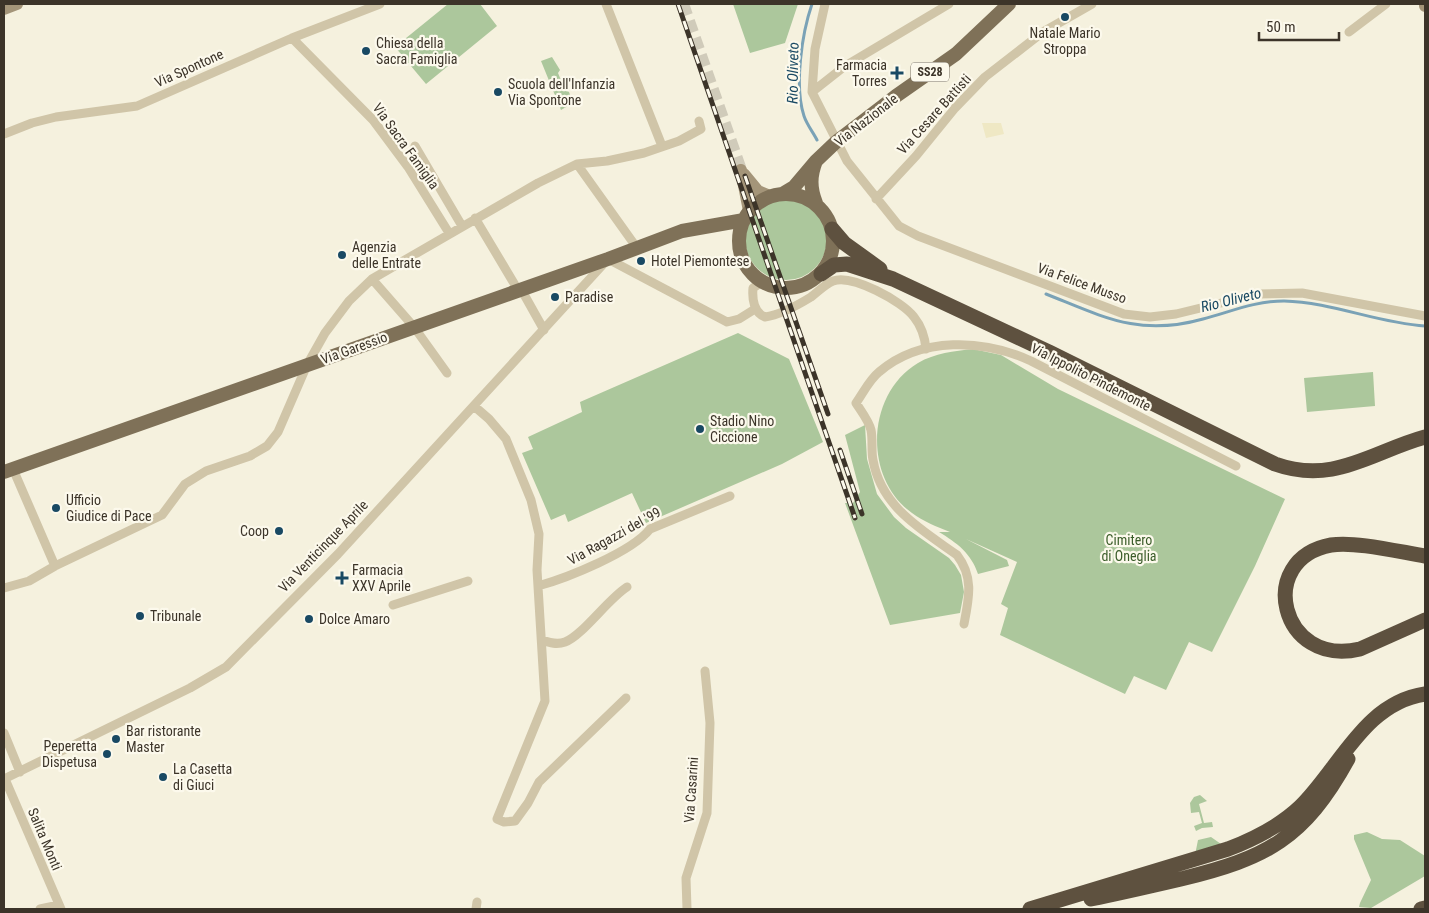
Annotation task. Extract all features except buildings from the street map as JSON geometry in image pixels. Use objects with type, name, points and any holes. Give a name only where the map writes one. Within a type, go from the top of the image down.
[{"type":"highway","points":[[832,229],[844,243],[893,279]]},
{"type":"highway","points":[[821,274],[834,265],[847,264],[893,279],[1049,352],[1275,464],[1291,469],[1316,471],[1339,469],[1425,436]]},
{"type":"highway","points":[[1425,556],[1343,544],[1320,548],[1298,562],[1288,579],[1285,595],[1293,627],[1307,642],[1329,651],[1360,649],[1425,620]]},
{"type":"highway","points":[[1031,909],[1114,895],[1224,868],[1255,857],[1291,833],[1320,805],[1332,788],[1366,727],[1393,706],[1425,694]]},
{"type":"highway","points":[[1421,909],[1425,908]]},
{"type":"main road","points":[[4,10],[17,4]]},
{"type":"main road","name":"Via Nazionale","points":[[777,195],[794,187],[816,161],[836,142],[896,96],[956,54],[1009,4]]},
{"type":"main road","points":[[777,195],[758,202],[746,216],[739,238],[739,248],[743,261],[751,273],[762,282],[777,287],[793,288],[813,280],[821,274],[830,260],[834,245],[829,219],[816,203],[811,188],[811,177],[816,161]]},
{"type":"main road","points":[[746,216],[741,170],[758,191],[777,195],[801,196],[816,203]]},
{"type":"main road","name":"Via Garessio","points":[[9,471],[608,259],[682,231],[746,216]]},
{"type":"main road","points":[[705,226],[721,230],[739,248]]},
{"type":"street","name":"Via Spontone","points":[[4,134],[32,123],[56,117],[137,106],[292,38],[380,4]]},
{"type":"street","points":[[606,4],[662,146]]},
{"type":"street","points":[[812,92],[815,49],[825,4]]},
{"type":"street","points":[[812,92],[845,66],[949,4]]},
{"type":"street","name":"Via Cesare Battisti","points":[[876,199],[985,77],[1043,32],[1092,4]]},
{"type":"street","points":[[1349,32],[1386,4]]},
{"type":"street","name":"Via Sacra Famiglia","points":[[292,38],[374,120],[408,168],[449,233]]},
{"type":"street","name":"Via Felice Musso","points":[[812,92],[847,161],[899,226],[918,236],[1124,314],[1150,317],[1176,314],[1258,294],[1302,293],[1425,316]]},
{"type":"street","points":[[4,588],[29,581],[55,566],[162,515],[185,484],[206,471],[250,456],[267,446],[278,432],[307,365],[330,327],[349,301],[372,278],[475,218],[577,164],[607,161],[644,153],[679,141],[701,129],[698,121]]},
{"type":"street","points":[[415,146],[462,226]]},
{"type":"street","points":[[577,164],[637,248]]},
{"type":"street","points":[[475,218],[544,330]]},
{"type":"street","points":[[608,259],[727,322],[739,319],[755,309]]},
{"type":"street","name":"Via Venticinque Aprile","points":[[4,779],[190,688],[226,667],[338,554],[608,259]]},
{"type":"street","points":[[372,278],[414,327],[447,373]]},
{"type":"street","points":[[762,282],[754,288],[752,297],[755,309],[760,316],[765,318],[799,303],[831,282],[842,279],[854,281],[894,301],[909,311],[922,329],[926,349]]},
{"type":"street","name":"Via Ippolito Pindemonte","points":[[964,624],[970,587],[963,563],[957,555],[905,517],[883,489],[873,460],[871,429],[856,403],[878,372],[901,359],[926,349],[945,346],[974,345],[1017,354],[1236,466]]},
{"type":"street","points":[[474,406],[489,419],[506,439],[531,500],[539,534],[537,570],[545,701],[518,765],[504,806],[497,819],[504,822],[515,821],[528,803],[539,782],[626,698]]},
{"type":"street","points":[[9,471],[55,566]]},
{"type":"street","name":"Via Ragazzi del '99","points":[[538,586],[575,574],[640,539],[650,529],[730,496]]},
{"type":"street","points":[[393,605],[468,581]]},
{"type":"street","points":[[542,640],[554,644],[570,639],[613,597],[627,587]]},
{"type":"street","name":"Via Casarini","points":[[687,909],[686,878],[707,813],[710,723],[705,671]]},
{"type":"street","points":[[4,733],[20,772]]},
{"type":"street","name":"Salita Monti","points":[[4,779],[60,907]]},
{"type":"street","points":[[40,909],[60,907]]},
{"type":"green space","points":[[448,4],[480,4],[497,26],[426,84],[395,47]]},
{"type":"green space","points":[[733,4],[798,4],[785,43],[750,53]]},
{"type":"green space","points":[[552,57],[560,70],[558,73],[565,90],[569,92],[573,103],[561,110],[541,61]]},
{"type":"green space","points":[[786,198],[802,201],[815,210],[824,223],[827,239],[824,255],[815,268],[802,277],[786,280],[770,277],[757,268],[748,255],[745,239],[748,223],[757,210],[770,201]]},
{"type":"green space","points":[[738,333],[789,359],[823,442],[782,464],[646,523],[632,493],[568,522],[565,514],[551,520],[522,453],[533,449],[528,437],[582,412],[580,402]]},
{"type":"green space","name":"Cimitero di Oneglia","points":[[973,349],[1001,355],[1058,389],[1285,499],[1255,566],[1212,652],[1189,642],[1166,690],[1134,676],[1125,694],[1000,635],[1008,608],[1001,604],[1017,562],[966,539],[1007,560],[1009,566],[978,574],[963,549],[939,532],[950,532],[930,524],[912,513],[896,498],[885,479],[879,458],[877,436],[880,415],[888,395],[901,377],[918,363],[938,355]]},
{"type":"green space","points":[[1373,372],[1375,406],[1307,412],[1304,378]]},
{"type":"green space","points":[[865,425],[867,459],[877,494],[894,517],[906,528],[949,558],[955,565],[961,575],[964,592],[960,613],[890,625],[845,503],[853,503],[860,492],[845,435]]},
{"type":"green space","points":[[1200,795],[1207,801],[1199,804],[1204,823],[1212,822],[1213,827],[1202,828],[1196,831],[1194,826],[1202,823],[1199,812],[1191,813],[1190,803],[1194,797]]},
{"type":"green space","points":[[1367,832],[1382,839],[1400,840],[1425,856],[1425,876],[1371,908],[1359,907],[1371,880],[1354,839],[1354,835]]},
{"type":"green space","points":[[1211,837],[1221,844],[1195,855],[1198,840]]},
{"type":"shaded area","points":[[982,123],[1001,123],[1004,134],[986,138]]},
{"type":"waterway","name":"Rio Oliveto","points":[[812,4],[802,44],[800,90],[804,116],[817,140]]},
{"type":"waterway","name":"Rio Oliveto","points":[[1046,294],[1104,317],[1140,325],[1180,324],[1252,305],[1284,301],[1320,305],[1389,321],[1425,326]]},
{"type":"tunnel","points":[[683,4],[741,170]]},
{"type":"railway","points":[[678,4],[855,518]]},
{"type":"railway","points":[[745,176],[828,414]]},
{"type":"railway","points":[[840,450],[862,514]]},
{"type":"place","name":"Natale Mario Stroppa","points":[[1065,17]]},
{"type":"place","name":"Chiesa della Sacra Famiglia","points":[[366,51]]},
{"type":"place","name":"Farmacia Torres","points":[[897,73]]},
{"type":"place","name":"Scuola dell'Infanzia Via Spontone","points":[[498,92]]},
{"type":"place","name":"Agenzia delle Entrate","points":[[342,255]]},
{"type":"place","name":"Hotel Piemontese","points":[[641,261]]},
{"type":"place","name":"Paradise","points":[[555,297]]},
{"type":"place","name":"Stadio Nino Ciccione","points":[[700,429]]},
{"type":"place","name":"Ufficio Giudice di Pace","points":[[56,508]]},
{"type":"place","name":"Coop","points":[[279,531]]},
{"type":"place","name":"Farmacia XXV Aprile","points":[[342,578]]},
{"type":"place","name":"Tribunale","points":[[140,616]]},
{"type":"place","name":"Dolce Amaro","points":[[309,619]]},
{"type":"place","name":"Bar ristorante Master","points":[[116,739]]},
{"type":"place","name":"Peperetta Dispetusa","points":[[107,754]]},
{"type":"place","name":"La Casetta di Giuci","points":[[163,777]]}]
